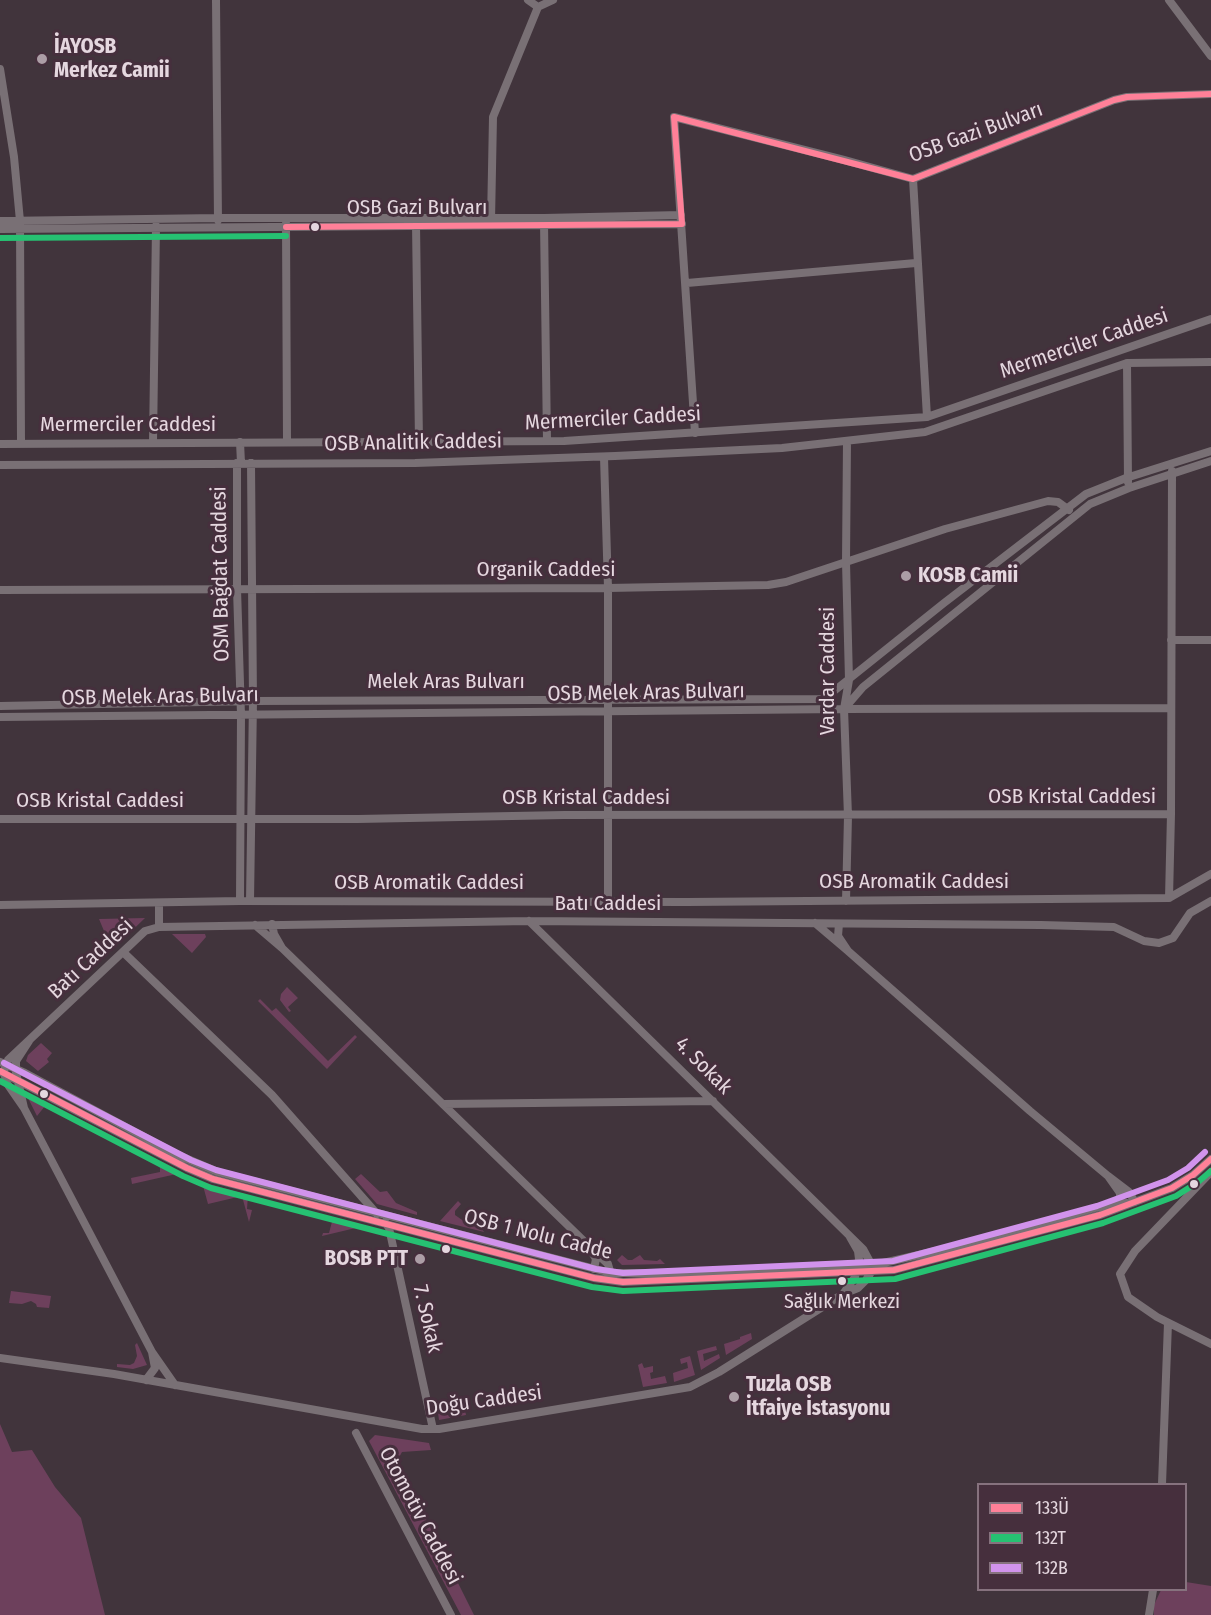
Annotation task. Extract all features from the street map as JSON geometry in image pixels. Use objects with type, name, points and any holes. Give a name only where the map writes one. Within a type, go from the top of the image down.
[{"type":"street","points":[[216,0],[218,227]]},
{"type":"street","points":[[528,0],[538,7]]},
{"type":"street","points":[[491,221],[493,117],[538,7],[552,0]]},
{"type":"street","points":[[1169,0],[1211,56]]},
{"type":"street","points":[[0,69],[14,157],[20,225],[21,444]]},
{"type":"street","name":"OSB Gazi Bulvarı","points":[[0,221],[20,225],[156,228],[416,218],[544,222],[681,220],[674,117],[913,179],[1114,100],[1127,97],[1211,94]]},
{"type":"street","points":[[913,179],[916,263],[927,417]]},
{"type":"street","points":[[153,442],[156,218]]},
{"type":"street","name":"OSB Gazi Bulvarı","points":[[0,229],[20,225],[156,218],[218,218],[286,223],[416,227],[491,221]]},
{"type":"street","points":[[416,218],[419,442]]},
{"type":"street","points":[[681,220],[687,283],[695,433]]},
{"type":"street","points":[[544,222],[547,441]]},
{"type":"street","points":[[286,223],[287,442]]},
{"type":"street","points":[[687,283],[916,263]]},
{"type":"street","name":"Mermerciler Caddesi","points":[[0,444],[547,441],[927,417],[1211,320]]},
{"type":"street","name":"OSB Analitik Caddesi","points":[[0,465],[416,463],[782,448],[925,432],[1127,363],[1211,362]]},
{"type":"street","points":[[1127,363],[1126,478],[1129,488]]},
{"type":"street","name":"Vardar Caddesi","points":[[846,901],[848,816],[844,709],[849,680],[846,562],[847,441]]},
{"type":"street","name":"OSM Bağdat Caddesi","points":[[240,442],[237,589],[241,702],[240,901]]},
{"type":"street","name":"Melek Aras Bulvarı","points":[[0,706],[253,701],[825,699],[1086,494],[1126,478],[1211,451]]},
{"type":"street","points":[[604,457],[608,588],[608,902]]},
{"type":"street","points":[[844,709],[863,687],[1090,504],[1129,488],[1211,461]]},
{"type":"street","name":"OSM Bağdat Caddesi","points":[[250,901],[253,714],[251,463]]},
{"type":"street","points":[[1169,898],[1172,814],[1172,463]]},
{"type":"street","name":"Organik Caddesi","points":[[0,590],[608,588],[768,585],[786,582],[945,529],[1048,501],[1058,502],[1067,507]]},
{"type":"street","points":[[1067,507],[1074,517]]},
{"type":"street","points":[[986,571],[994,580]]},
{"type":"street","points":[[1171,640],[1211,640]]},
{"type":"street","name":"OSB Melek Aras Bulvarı","points":[[0,717],[1171,708]]},
{"type":"street","name":"OSB Kristal Caddesi","points":[[0,819],[1172,814]]},
{"type":"street","name":"OSB Aromatik Caddesi","points":[[0,905],[240,901],[608,902],[1169,898],[1211,874]]},
{"type":"street","name":"Batı Caddesi","points":[[3,1068],[11,1056],[145,931],[159,927],[529,921],[720,921],[1113,927],[1144,941],[1159,943],[1173,938],[1190,913],[1211,901]]},
{"type":"street","points":[[159,903],[159,927]]},
{"type":"street","name":"4. Sokak","points":[[529,921],[863,1249],[871,1268]]},
{"type":"street","points":[[272,924],[273,934],[282,948]]},
{"type":"street","points":[[814,924],[848,951],[1030,1111],[1129,1192],[1135,1202],[1172,1188],[1193,1175],[1211,1159]]},
{"type":"street","points":[[839,924],[838,936],[848,951]]},
{"type":"street","points":[[255,925],[282,948],[604,1259],[610,1268],[605,1280]]},
{"type":"street","name":"7. Sokak","points":[[123,952],[272,1095],[387,1225],[434,1430]]},
{"type":"street","name":"Batı Caddesi","points":[[17,1073],[17,1058],[29,1041]]},
{"type":"street","points":[[3,1068],[8,1085],[24,1108],[152,1352],[175,1385]]},
{"type":"street","name":"OSB 1 Nolu Cadde","points":[[3,1068],[199,1165],[379,1216],[610,1272],[630,1274],[857,1268],[894,1270],[1100,1215],[1135,1202]]},
{"type":"street","points":[[17,1073],[24,1108]]},
{"type":"street","name":"OSB 1 Nolu Cadde","points":[[17,1073],[194,1172],[234,1185],[605,1280],[643,1282],[857,1268]]},
{"type":"street","points":[[443,1104],[712,1101]]},
{"type":"street","points":[[1210,1342],[1168,1323],[1128,1297],[1120,1274],[1135,1251],[1211,1172]]},
{"type":"street","points":[[1108,1176],[1120,1193],[1116,1203]]},
{"type":"street","points":[[357,1192],[357,1208]]},
{"type":"street","name":"OSB 1 Nolu Cadde","points":[[871,1268],[1116,1203],[1135,1202]]},
{"type":"street","points":[[850,1237],[858,1251],[857,1268]]},
{"type":"street","points":[[587,1244],[596,1259],[594,1269]]},
{"type":"street","name":"Doğu Caddesi","points":[[843,1294],[852,1283],[857,1268]]},
{"type":"street","name":"Doğu Caddesi","points":[[0,1358],[146,1380],[434,1430],[690,1387],[719,1372],[843,1294],[863,1284],[871,1268]]},
{"type":"street","points":[[1162,1483],[1168,1323]]},
{"type":"street","points":[[146,1380],[155,1368],[152,1352]]},
{"type":"street","name":"Otomotiv Caddesi","points":[[356,1433],[451,1615]]},
{"type":"street","points":[[1149,1615],[1153,1591]]},
{"type":"shaded area","points":[[145,918],[112,950],[99,919]]},
{"type":"shaded area","points":[[172,934],[205,934],[206,937],[192,953]]},
{"type":"shaded area","points":[[287,987],[298,998],[288,1007],[291,1011],[289,1012],[280,1000],[281,994]]},
{"type":"shaded area","points":[[260,999],[272,1011],[276,1008],[328,1061],[355,1035],[357,1037],[327,1069],[258,1001]]},
{"type":"shaded area","points":[[41,1043],[52,1053],[47,1059],[49,1062],[38,1071],[26,1061],[28,1055]]},
{"type":"shaded area","points":[[32,1095],[46,1102],[37,1116],[28,1098]]},
{"type":"shaded area","points":[[158,1162],[181,1173],[132,1184],[131,1178],[160,1172]]},
{"type":"shaded area","points":[[361,1174],[380,1192],[387,1191],[396,1203],[417,1212],[417,1215],[377,1204],[355,1179]]},
{"type":"shaded area","points":[[202,1182],[248,1195],[247,1209],[252,1210],[249,1222],[242,1196],[208,1204]]},
{"type":"shaded area","points":[[458,1201],[461,1204],[455,1211],[455,1215],[484,1232],[440,1221]]},
{"type":"shaded area","points":[[333,1218],[364,1226],[322,1236],[323,1233],[329,1233]]},
{"type":"shaded area","points":[[622,1255],[628,1260],[640,1255],[644,1260],[657,1261],[660,1259],[665,1264],[622,1265],[617,1260]]},
{"type":"shaded area","points":[[11,1291],[51,1296],[49,1308],[37,1307],[31,1301],[22,1304],[9,1303]]},
{"type":"shaded area","points":[[751,1333],[752,1339],[726,1355],[724,1344]]},
{"type":"shaded area","points":[[137,1343],[147,1365],[133,1369],[117,1367],[117,1364],[134,1363],[137,1356],[135,1345]]},
{"type":"shaded area","points":[[716,1346],[717,1350],[703,1354],[704,1361],[719,1354],[720,1358],[701,1370],[697,1351]]},
{"type":"shaded area","points":[[690,1356],[695,1375],[674,1382],[673,1373],[688,1368],[687,1362],[681,1364],[680,1359]]},
{"type":"shaded area","points":[[642,1363],[644,1368],[653,1366],[653,1372],[650,1373],[651,1379],[665,1376],[667,1383],[643,1387],[638,1365]]},
{"type":"shaded area","points":[[464,1405],[466,1415],[439,1420],[438,1413],[445,1412],[446,1415],[462,1412],[461,1406]]},
{"type":"shaded area","points":[[0,1424],[12,1452],[32,1450],[55,1487],[81,1518],[105,1615],[0,1615]]},
{"type":"shaded area","points":[[375,1435],[429,1443],[431,1450],[402,1452],[397,1461],[474,1615],[461,1615],[369,1441]]},
{"type":"shaded area","points":[[1187,1582],[1211,1586],[1211,1615],[1154,1615],[1154,1605],[1161,1591],[1187,1591]]},
{"type":"transit line","name":"133Ü","points":[[286,227],[682,224],[674,117],[913,179],[1114,100],[1127,97],[1211,94]]},
{"type":"transit line","name":"132T","points":[[0,238],[286,236]]},
{"type":"transit line","name":"132B","points":[[4,1063],[191,1160],[216,1170],[596,1269],[623,1273],[893,1261],[1097,1206],[1168,1180],[1188,1168],[1205,1152]]},
{"type":"transit line","name":"133Ü","points":[[0,1071],[187,1168],[213,1179],[594,1278],[623,1282],[894,1270],[1100,1215],[1172,1188],[1193,1175],[1211,1159]]},
{"type":"transit line","name":"132T","points":[[0,1081],[183,1176],[211,1188],[592,1287],[623,1291],[895,1279],[1103,1223],[1176,1196],[1211,1171]]},
{"type":"place","name":"İAYOSB Merkez Camii","points":[[42,59]]},
{"type":"place","name":"KOSB Camii","points":[[906,576]]},
{"type":"place","name":"BOSB PTT","points":[[420,1259]]},
{"type":"place","name":"Sağlık Merkezi","points":[[842,1281]]},
{"type":"place","name":"Tuzla OSB İtfaiye İstasyonu","points":[[734,1397]]}]
